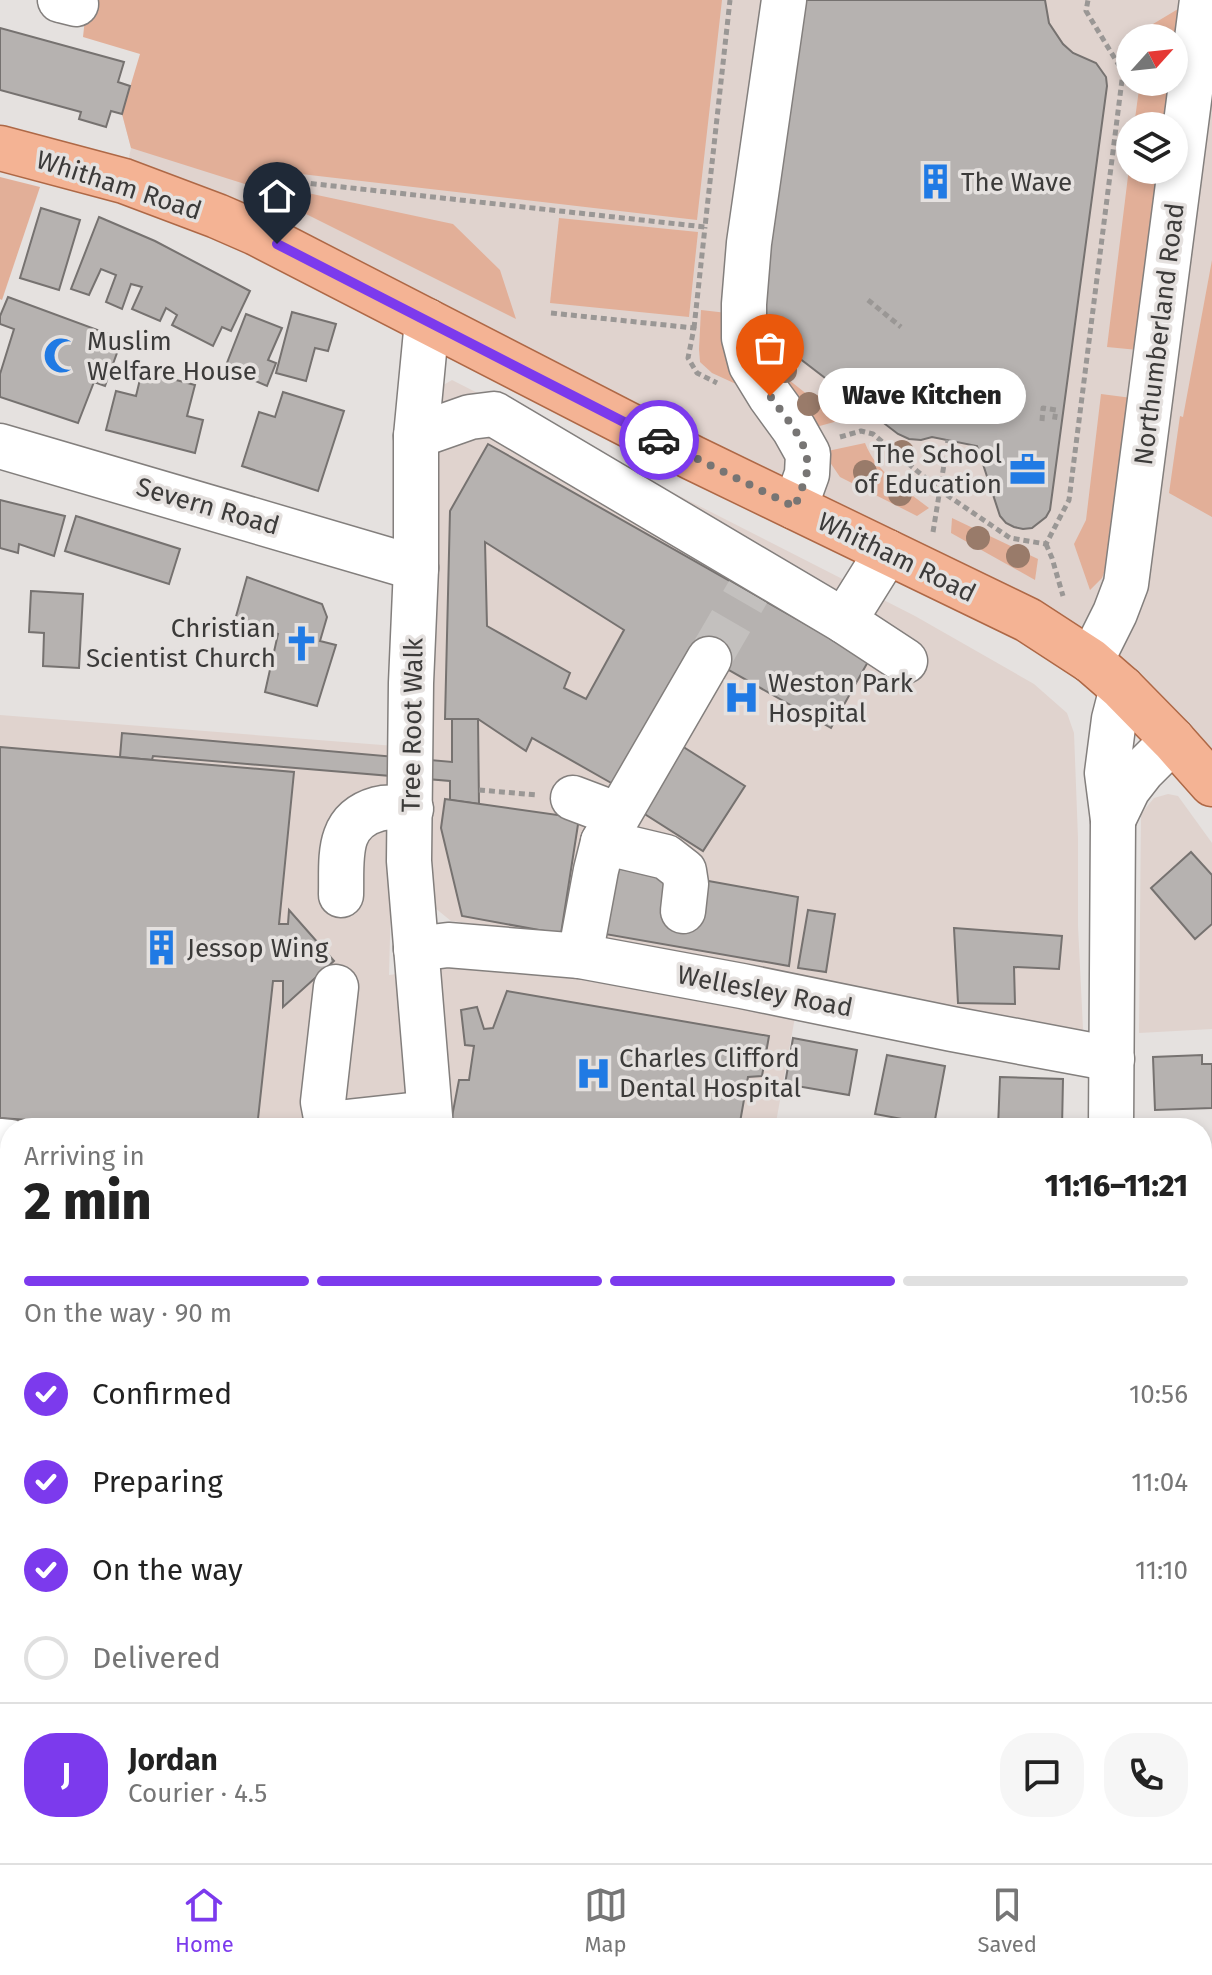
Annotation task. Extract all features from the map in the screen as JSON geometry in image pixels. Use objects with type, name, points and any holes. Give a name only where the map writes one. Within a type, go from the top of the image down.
[{"type":"main road","name":"Whitham Road","points":[[0,148],[124,181],[256,233],[681,452],[1028,620],[1106,674],[1173,740],[1212,784]]},
{"type":"street","points":[[784,0],[751,228],[744,338],[751,365],[808,454],[807,474],[795,507]]},
{"type":"street","name":"Northumberland Road","points":[[1111,1118],[1113,820],[1107,773],[1114,719],[1106,674],[1115,613],[1126,584],[1202,0]]},
{"type":"street","name":"Tree Root Walk","points":[[427,321],[416,436],[409,861],[430,1118]]},
{"type":"street","points":[[416,436],[470,417],[494,414],[754,581],[844,621],[905,661]]},
{"type":"street","name":"Severn Road","points":[[0,446],[416,568]]},
{"type":"street","points":[[844,621],[887,552]]},
{"type":"street","points":[[580,956],[596,870],[610,829],[709,659]]},
{"type":"street","name":"Northumberland Road","points":[[1113,820],[1128,789],[1173,740]]},
{"type":"street","points":[[573,798],[610,829],[666,857],[684,871],[683,911]]},
{"type":"street","points":[[341,895],[343,839],[355,819],[380,808],[411,809]]},
{"type":"street","name":"Wellesley Road","points":[[416,949],[448,945],[580,956],[1112,1059]]},
{"type":"street","points":[[327,1118],[323,1102],[336,987]]},
{"type":"path","points":[[730,0],[694,328],[688,358],[697,373],[778,407]]},
{"type":"path","points":[[1046,544],[1069,500],[1123,72],[1086,11],[1088,0]]},
{"type":"path","points":[[261,178],[705,227]]},
{"type":"path","points":[[868,300],[901,327]]},
{"type":"path","points":[[551,313],[694,328]]},
{"type":"path","points":[[1042,421],[1043,408],[1056,410],[1054,423]]},
{"type":"path","points":[[861,431],[873,434],[941,491],[1010,538],[1046,544]]},
{"type":"path","points":[[932,537],[948,440]]},
{"type":"path","points":[[1046,544],[1065,607]]},
{"type":"path","points":[[479,790],[573,798]]},
{"type":"shaded area","points":[[87,0],[722,0],[697,220],[258,169],[256,182],[453,224],[500,270],[516,319],[248,185],[131,148],[122,114],[140,54],[83,37]]},
{"type":"shaded area","points":[[158,0],[1212,0],[1212,784],[1122,688],[124,181],[131,148],[122,114]]},
{"type":"shaded area","points":[[1188,3],[1185,24],[1153,24]]},
{"type":"shaded area","points":[[1138,96],[1176,96],[1174,112],[1136,112]]},
{"type":"shaded area","points":[[0,177],[40,187],[2,300],[0,299]]},
{"type":"shaded area","points":[[1127,184],[1164,184],[1138,350],[1107,347]]},
{"type":"shaded area","points":[[559,218],[698,232],[689,317],[550,303]]},
{"type":"shaded area","points":[[1212,260],[1212,517],[1169,493],[1180,416],[1183,417]]},
{"type":"shaded area","points":[[701,310],[727,313],[760,395],[712,373],[700,362]]},
{"type":"shaded area","points":[[763,349],[795,371],[789,380],[813,399],[822,391],[856,416],[816,427]]},
{"type":"shaded area","name":"Weston Park Hospital","points":[[452,380],[915,616],[1034,684],[1067,713],[1074,733],[1083,1029],[1075,1034],[561,934],[451,921],[429,903],[440,387]]},
{"type":"shaded area","points":[[1101,394],[1132,398],[1108,562],[1102,578],[1090,590],[1074,544],[1086,520]]},
{"type":"shaded area","points":[[865,443],[876,463],[929,508],[917,516],[840,477],[823,452]]},
{"type":"shaded area","points":[[952,518],[1038,559],[1035,580],[951,533]]},
{"type":"shaded area","points":[[0,715],[395,746],[389,975],[503,961],[795,1017],[777,1118],[0,1118]]},
{"type":"shaded area","points":[[1168,794],[1178,796],[1212,843],[1212,1029],[1139,1033],[1141,814],[1154,798]]},
{"type":"building","name":"The Wave","points":[[802,0],[1045,0],[1049,23],[1063,44],[1073,53],[1096,63],[1106,77],[1050,510],[1032,528],[1014,527],[1000,516],[977,446],[932,437],[909,439],[898,434],[773,338],[762,323],[756,306]]},
{"type":"building","points":[[0,28],[124,62],[118,82],[130,86],[122,114],[111,111],[106,127],[79,119],[81,112],[0,90]]},
{"type":"building","points":[[41,208],[80,220],[59,290],[20,278]]},
{"type":"building","points":[[99,217],[155,241],[250,291],[231,331],[222,327],[213,346],[172,325],[177,315],[166,308],[160,321],[132,309],[142,287],[131,284],[122,309],[106,302],[116,275],[101,269],[89,295],[71,289]]},
{"type":"building","name":"Muslim Welfare House","points":[[8,297],[122,339],[105,386],[94,382],[78,423],[0,397],[0,374],[14,329],[0,324]]},
{"type":"building","points":[[292,312],[336,324],[328,351],[315,348],[306,381],[276,373]]},
{"type":"building","points":[[246,314],[282,328],[268,360],[276,363],[267,386],[225,368]]},
{"type":"building","points":[[142,371],[195,385],[187,416],[203,420],[195,453],[106,430],[116,391],[136,396]]},
{"type":"building","points":[[283,392],[344,411],[318,491],[242,466],[259,412],[275,417]]},
{"type":"building","points":[[488,444],[869,660],[831,728],[690,648],[613,784],[532,738],[526,751],[478,719],[445,719],[450,511]],"holes":[[[485,542],[624,630],[586,699],[564,688],[570,673],[487,626]]]},
{"type":"building","points":[[0,500],[65,516],[54,556],[19,544],[18,553],[0,548]]},
{"type":"building","points":[[76,516],[180,549],[169,584],[65,551]]},
{"type":"building","name":"Christian Scientist Church","points":[[247,577],[322,604],[327,617],[320,641],[336,645],[317,706],[265,692],[278,634],[235,620]]},
{"type":"building","points":[[31,591],[83,594],[79,668],[43,666],[44,633],[29,632]]},
{"type":"building","points":[[452,719],[478,719],[479,804],[450,800],[450,781],[153,756],[152,760],[120,757],[122,733],[452,762]]},
{"type":"building","points":[[674,741],[745,786],[703,851],[632,806]]},
{"type":"building","name":"Jessop Wing","points":[[0,747],[294,772],[279,924],[288,924],[289,910],[334,961],[283,1007],[283,981],[273,981],[258,1118],[0,1118]]},
{"type":"building","points":[[445,799],[579,818],[561,934],[462,916],[441,828]]},
{"type":"building","points":[[1191,852],[1212,875],[1212,924],[1195,939],[1151,888]]},
{"type":"building","points":[[614,868],[798,897],[789,966],[605,934]]},
{"type":"building","points":[[808,910],[835,914],[826,972],[798,968]]},
{"type":"building","points":[[954,928],[1062,936],[1059,969],[1014,967],[1015,1004],[958,1003]]},
{"type":"building","points":[[507,991],[769,1036],[762,1076],[748,1077],[741,1118],[452,1118],[459,1080],[469,1080],[474,1046],[465,1045],[461,1010],[477,1007],[484,1029],[493,1028]]},
{"type":"building","points":[[793,1038],[857,1050],[849,1095],[785,1084]]},
{"type":"building","points":[[887,1055],[945,1066],[935,1118],[896,1118],[875,1114]]},
{"type":"building","points":[[1202,1055],[1202,1064],[1212,1064],[1212,1108],[1155,1110],[1153,1057]]},
{"type":"building","points":[[1000,1077],[1063,1079],[1062,1118],[998,1118]]},
{"type":"tunnel","points":[[709,659],[748,592]]},
{"type":"way so far","points":[[659,440],[795,507],[807,474],[808,454],[770,396]]},
{"type":"place","name":"The Wave","points":[[935,182]]},
{"type":"place","name":"Muslim Welfare House","points":[[61,356]]},
{"type":"place","name":"Wave Kitchen","points":[[770,396]]},
{"type":"place","name":"The School of Education","points":[[1028,469]]},
{"type":"place","name":"Christian Scientist Church","points":[[302,643]]},
{"type":"place","name":"Weston Park Hospital","points":[[742,698]]},
{"type":"place","name":"Jessop Wing","points":[[161,948]]},
{"type":"place","name":"Charles Clifford Dental Hospital","points":[[593,1073]]},
{"type":"route","points":[[277,244],[659,440]]}]
